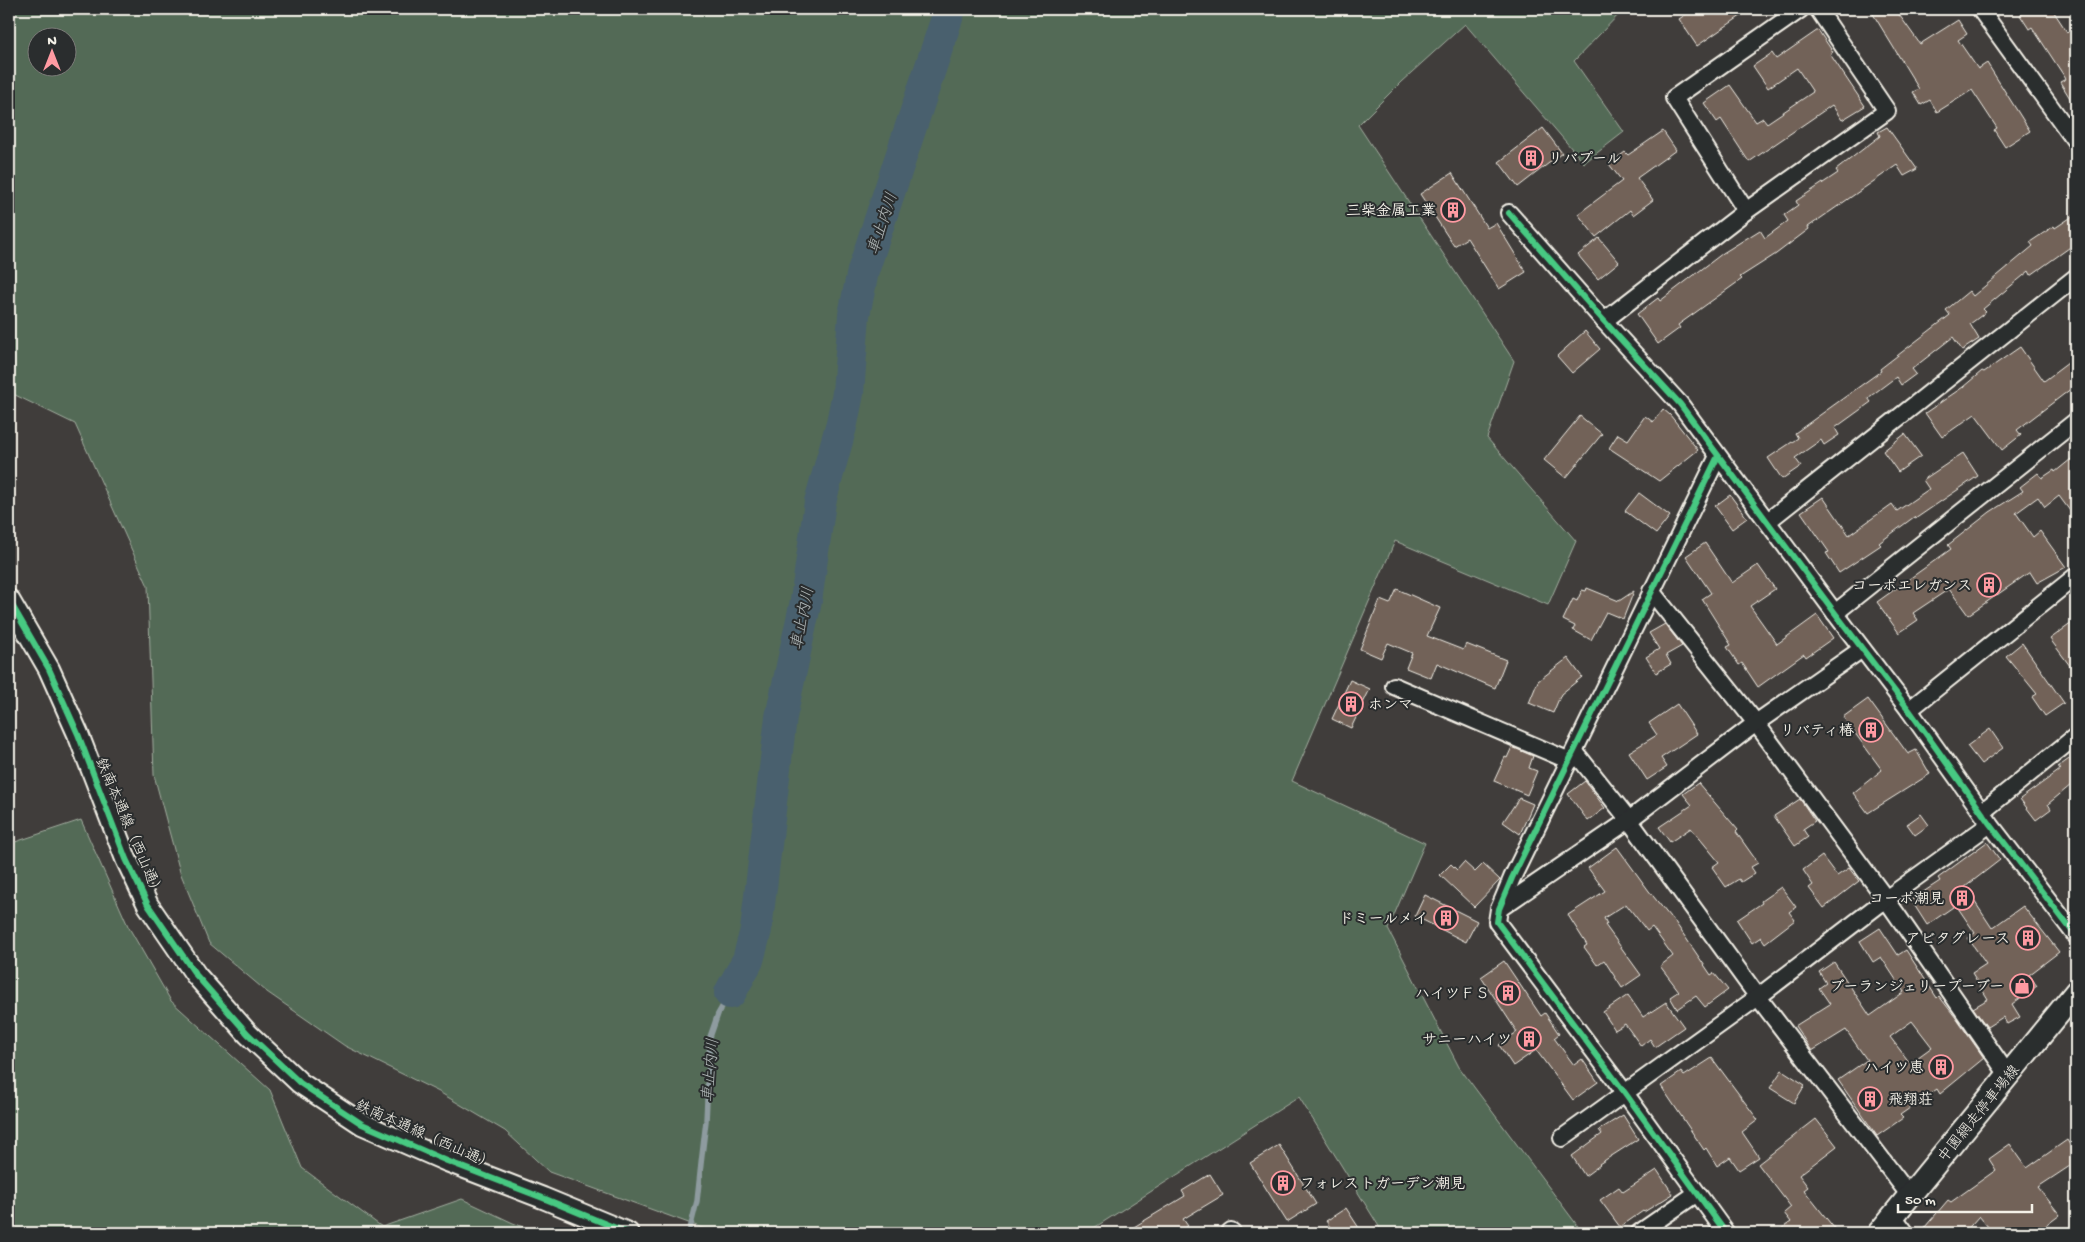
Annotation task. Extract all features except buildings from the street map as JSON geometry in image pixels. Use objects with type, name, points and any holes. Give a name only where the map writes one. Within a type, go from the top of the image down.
[{"type":"main road","name":"中園網走停車場線","points":[[1893,1228],[1910,1196],[2076,992]]},
{"type":"street","points":[[1746,211],[1674,98],[1801,9]]},
{"type":"street","points":[[1604,321],[1746,211],[1887,111],[1818,9]]},
{"type":"street","points":[[1980,9],[2076,142]]},
{"type":"street","points":[[1509,213],[1680,404],[1834,613],[1909,710],[1986,818],[2076,936]]},
{"type":"street","points":[[1768,522],[2076,277]]},
{"type":"street","points":[[1834,613],[2076,421]]},
{"type":"street","points":[[1718,456],[1512,878],[1499,909],[1497,922],[1625,1093],[1726,1233]]},
{"type":"street","points":[[1909,710],[2076,576]]},
{"type":"street","points":[[1651,591],[1756,724],[1886,899],[2008,1075]]},
{"type":"street","name":"鉄南本通線（西山通）","points":[[9,600],[49,669],[78,734],[126,859],[148,905],[196,975],[248,1034],[300,1084],[362,1124],[447,1161],[628,1233]]},
{"type":"street","points":[[1499,909],[1629,820],[1756,724],[1862,650]]},
{"type":"street","points":[[1394,686],[1573,756],[1629,820],[1758,997],[1910,1196]]},
{"type":"street","points":[[1562,1138],[1758,997],[1886,899],[1986,818],[2076,736]]},
{"type":"street","points":[[1638,1233],[1697,1193]]},
{"type":"street","points":[[1229,1233],[1231,1231],[1233,1233]]},
{"type":"green space","points":[[9,9],[1624,9],[1574,61],[1624,132],[1584,163],[1465,24],[1401,82],[1358,125],[1514,361],[1487,438],[1576,541],[1548,605],[1395,541],[1292,781],[1425,843],[1388,929],[1459,1067],[1583,1233],[1383,1233],[1299,1097],[1086,1233],[716,1233],[549,1172],[505,1131],[439,1092],[345,1046],[267,992],[209,943],[180,872],[154,775],[148,586],[75,424],[9,392]]},
{"type":"green space","points":[[81,820],[128,926],[171,1001],[270,1090],[302,1168],[382,1227],[462,1199],[513,1223],[541,1233],[9,1233],[9,844]]},
{"type":"waterway","name":"車止内川","points":[[730,993],[748,960],[756,930],[781,717],[806,601],[820,502],[842,423],[848,393],[854,315],[863,271],[950,9]]},
{"type":"waterway","name":"車止内川","points":[[689,1233],[697,1201],[706,1121],[710,1037],[718,1014],[730,993]]},
{"type":"cycle path","points":[[1509,213],[1680,404],[1909,710],[1990,824],[2076,936]]},
{"type":"cycle path","points":[[1718,456],[1512,878],[1499,909],[1497,922],[1625,1093],[1726,1233]]},
{"type":"cycle path","points":[[9,600],[49,669],[78,734],[126,859],[148,905],[196,975],[248,1034],[300,1083],[362,1124],[447,1161],[628,1233]]},
{"type":"place","name":"リバプール","points":[[1531,158]]},
{"type":"place","name":"三柴金属工業","points":[[1453,210]]},
{"type":"place","name":"コーポエレガンス","points":[[1989,585]]},
{"type":"place","name":"ホンマ","points":[[1351,704]]},
{"type":"place","name":"リバティ椿","points":[[1871,730]]},
{"type":"place","name":"コーポ潮見","points":[[1962,898]]},
{"type":"place","name":"ドミールメイ","points":[[1446,918]]},
{"type":"place","name":"アビタグレース","points":[[2028,938]]},
{"type":"place","name":"ブーランジェリープーブー","points":[[2022,986]]},
{"type":"place","name":"ハイツＦＳ","points":[[1508,993]]},
{"type":"place","name":"サニーハイツ","points":[[1529,1039]]},
{"type":"place","name":"ハイツ恵","points":[[1941,1067]]},
{"type":"place","name":"飛翔荘","points":[[1870,1099]]},
{"type":"place","name":"フォレストガーデン潮見","points":[[1283,1183]]}]
